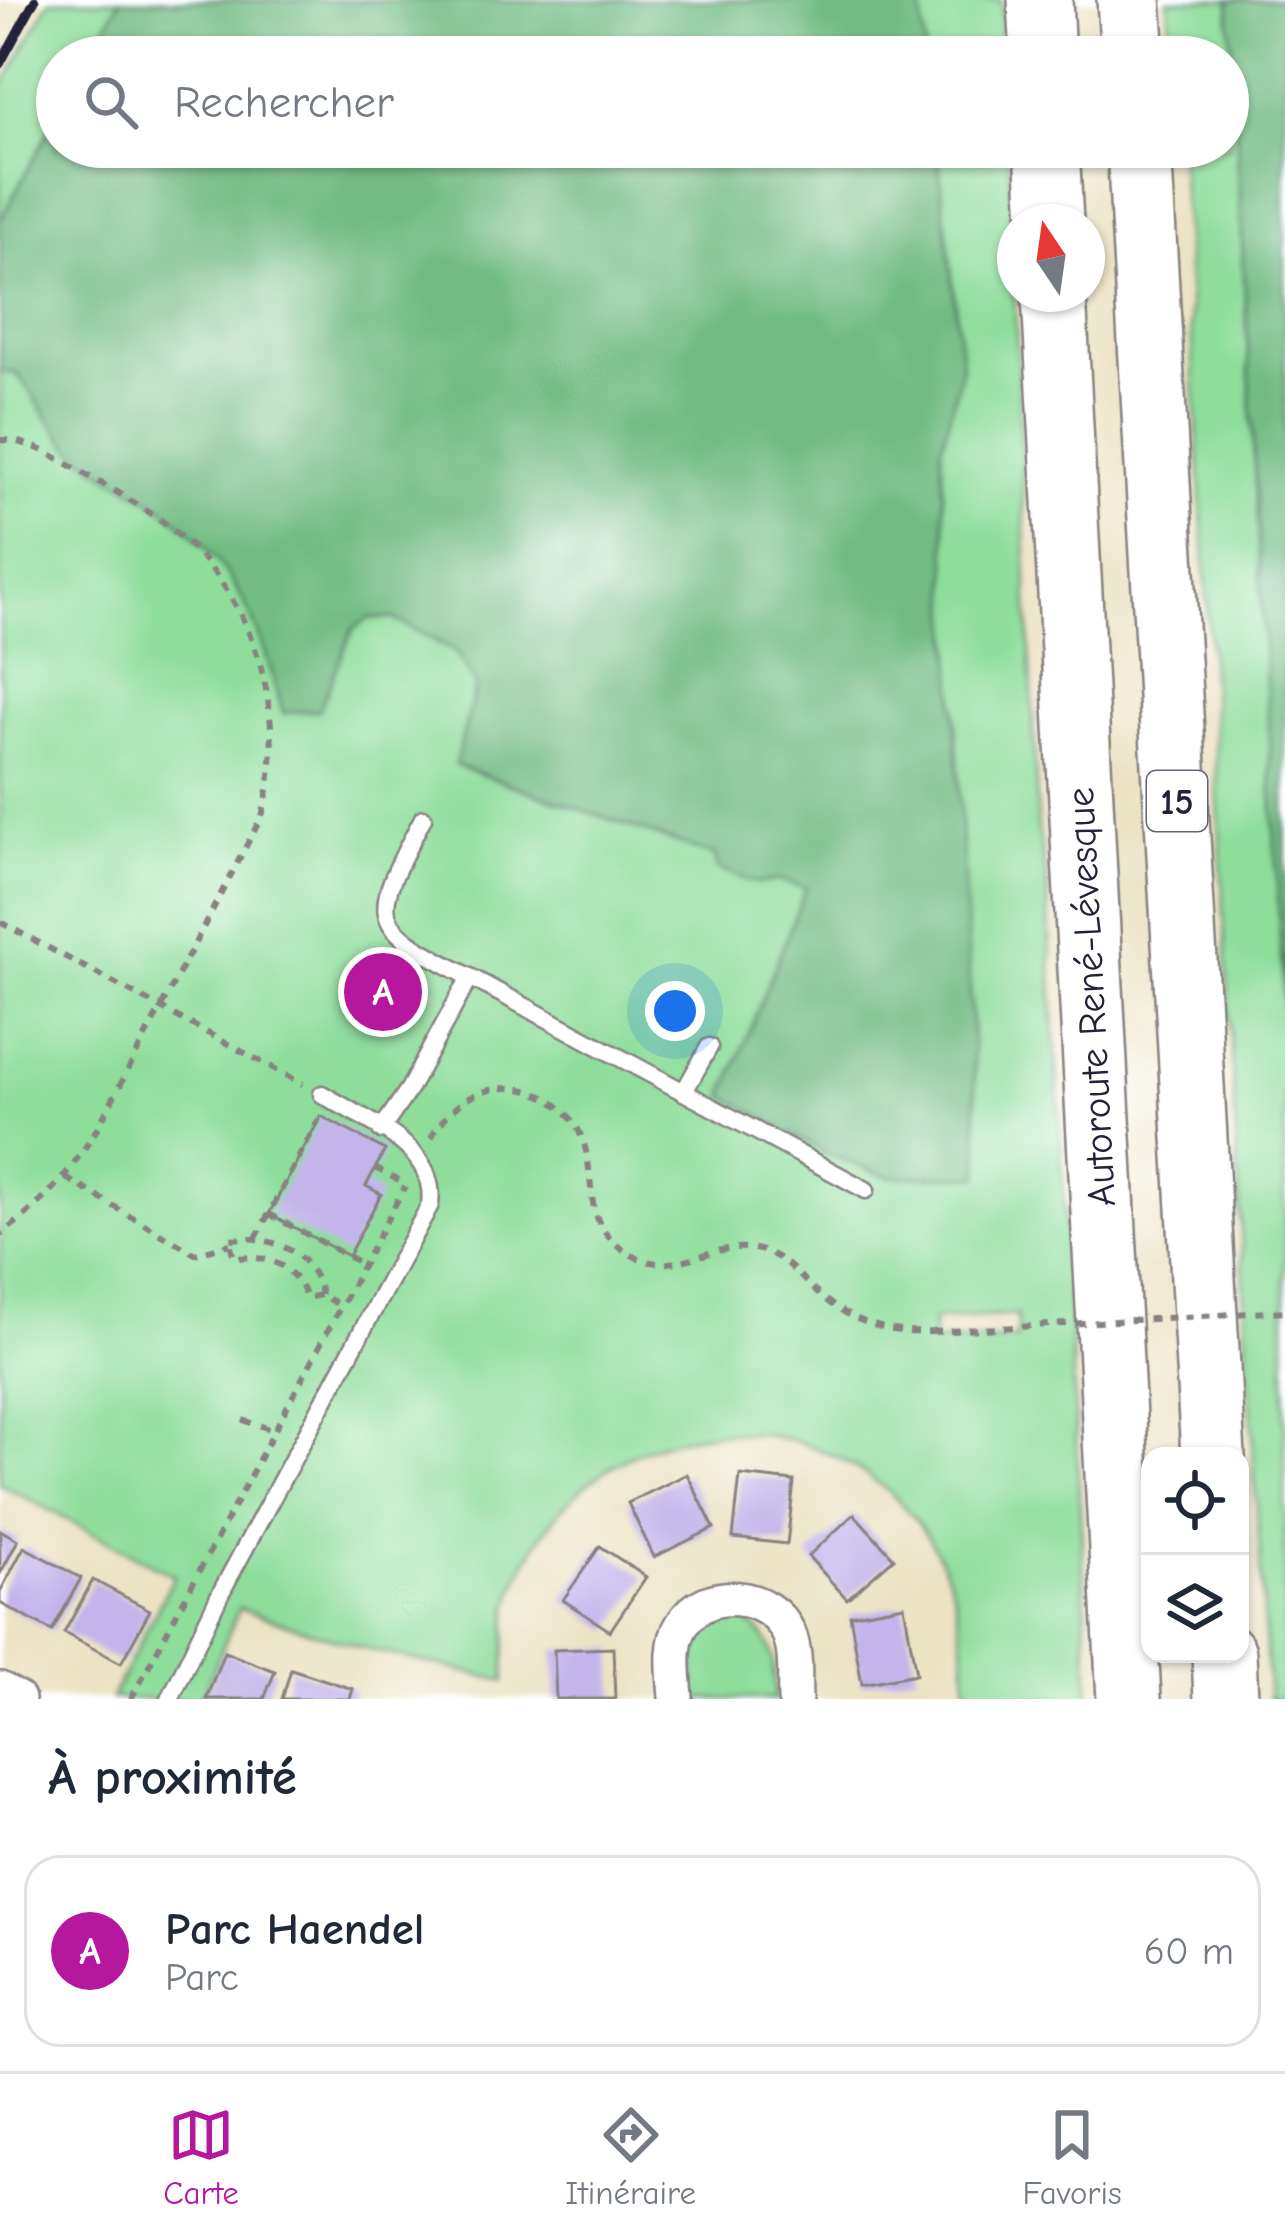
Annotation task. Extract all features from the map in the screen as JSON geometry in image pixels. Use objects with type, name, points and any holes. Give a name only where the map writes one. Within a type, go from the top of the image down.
[{"type":"highway","points":[[1040,0],[1041,36]]},
{"type":"highway","points":[[1129,0],[1131,36]]},
{"type":"highway","points":[[1048,168],[1050,204]]},
{"type":"highway","name":"15","points":[[1139,168],[1212,1447]]},
{"type":"highway","name":"Autoroute René-Lévesque","points":[[1055,312],[1129,1699]]},
{"type":"highway","points":[[1224,1663],[1226,1699]]},
{"type":"street","points":[[676,1699],[676,1638],[683,1622],[712,1601],[730,1598],[764,1606],[788,1633],[795,1699]]},
{"type":"street","points":[[0,1689],[18,1699]]},
{"type":"lane","points":[[423,818],[389,883],[386,911],[399,937],[866,1190]]},
{"type":"lane","points":[[381,1130],[470,977]]},
{"type":"lane","points":[[685,1090],[709,1047]]},
{"type":"lane","points":[[170,1699],[219,1596],[430,1205],[430,1182],[421,1157],[326,1097]]},
{"type":"path","points":[[0,440],[17,440],[40,449],[129,500],[207,563],[230,596],[262,671],[271,763],[262,816],[163,1009],[66,1178],[0,1235]]},
{"type":"path","points":[[0,922],[326,1097],[256,1238]]},
{"type":"path","points":[[428,1144],[461,1102],[501,1088],[530,1091],[560,1107],[580,1133],[592,1211],[605,1234],[625,1251],[663,1265],[681,1264],[723,1248],[762,1250],[784,1262],[850,1316],[887,1329],[932,1332],[1285,1311]]},
{"type":"path","points":[[131,1699],[409,1179],[375,1168]]},
{"type":"path","points":[[66,1178],[195,1254],[230,1244]]},
{"type":"path","points":[[268,1193],[277,1198]]},
{"type":"path","points":[[269,1214],[379,1273]]},
{"type":"path","points":[[321,1295],[319,1281],[298,1254],[256,1238],[229,1239],[234,1258],[269,1259],[298,1279],[306,1298],[321,1295],[341,1306]]},
{"type":"path","points":[[281,1276],[287,1268]]},
{"type":"path","points":[[242,1420],[275,1431]]},
{"type":"green space","points":[[50,0],[120,0],[100,36],[36,36],[36,155],[0,221],[0,92]]},
{"type":"green space","points":[[120,0],[920,0],[924,36],[100,36]]},
{"type":"green space","points":[[920,0],[1001,0],[1002,36],[924,36]]},
{"type":"green space","points":[[1168,0],[1229,0],[1231,36],[1171,36]]},
{"type":"green space","points":[[1229,0],[1285,0],[1285,1030],[1238,168],[1249,168],[1249,36],[1231,36]]},
{"type":"green space","points":[[36,155],[36,168],[939,168],[962,366],[941,449],[980,1176],[890,1177],[828,1155],[724,1095],[806,888],[778,880],[758,884],[718,869],[715,856],[455,765],[476,685],[455,651],[392,618],[369,618],[353,629],[319,710],[283,713],[255,626],[211,553],[165,510],[82,457],[57,431],[17,373],[0,372],[0,221]]},
{"type":"green space","points":[[939,168],[1009,168],[1011,204],[997,204],[997,312],[1015,312],[1038,829],[1047,883],[1090,1699],[966,1699],[953,1592],[925,1533],[889,1492],[846,1462],[798,1442],[747,1434],[696,1436],[646,1449],[600,1474],[560,1511],[534,1547],[515,1589],[507,1625],[505,1681],[366,1649],[239,1608],[201,1699],[111,1699],[174,1576],[0,1484],[0,372],[17,373],[57,431],[82,457],[165,510],[211,553],[255,626],[283,713],[319,709],[353,629],[369,618],[392,618],[455,652],[476,684],[456,766],[715,856],[718,869],[758,883],[778,880],[807,888],[828,1155],[890,1177],[979,1176],[941,449],[962,366]],"holes":[[[1017,1315],[1017,1339],[933,1342],[933,1320]]]},
{"type":"green space","points":[[1180,168],[1238,168],[1285,1030],[1285,1699],[1269,1699]]},
{"type":"green space","points":[[732,1618],[765,1638],[773,1659],[775,1699],[695,1699],[695,1660],[701,1639],[718,1623]]},
{"type":"building","points":[[321,1116],[385,1150],[366,1186],[381,1194],[348,1256],[269,1214]]},
{"type":"building","points":[[687,1474],[714,1528],[654,1557],[628,1503]]},
{"type":"building","points":[[740,1475],[794,1481],[787,1544],[733,1538]]},
{"type":"building","points":[[854,1514],[894,1558],[847,1599],[808,1556]]},
{"type":"building","points":[[0,1530],[18,1540],[0,1574]]},
{"type":"building","points":[[600,1546],[646,1577],[610,1631],[563,1600]]},
{"type":"building","points":[[24,1547],[81,1578],[52,1631],[0,1603],[0,1592]]},
{"type":"building","points":[[93,1580],[150,1610],[121,1663],[64,1633]]},
{"type":"building","points":[[904,1605],[916,1674],[862,1684],[850,1615]]},
{"type":"building","points":[[613,1648],[615,1699],[556,1699],[554,1650]]},
{"type":"building","points":[[224,1652],[275,1671],[264,1699],[206,1699]]},
{"type":"building","points":[[291,1669],[353,1689],[350,1699],[282,1699]]},
{"type":"railway","points":[[0,64],[35,0]]},
{"type":"place","name":"Parc Haendel","points":[[383,992]]}]
